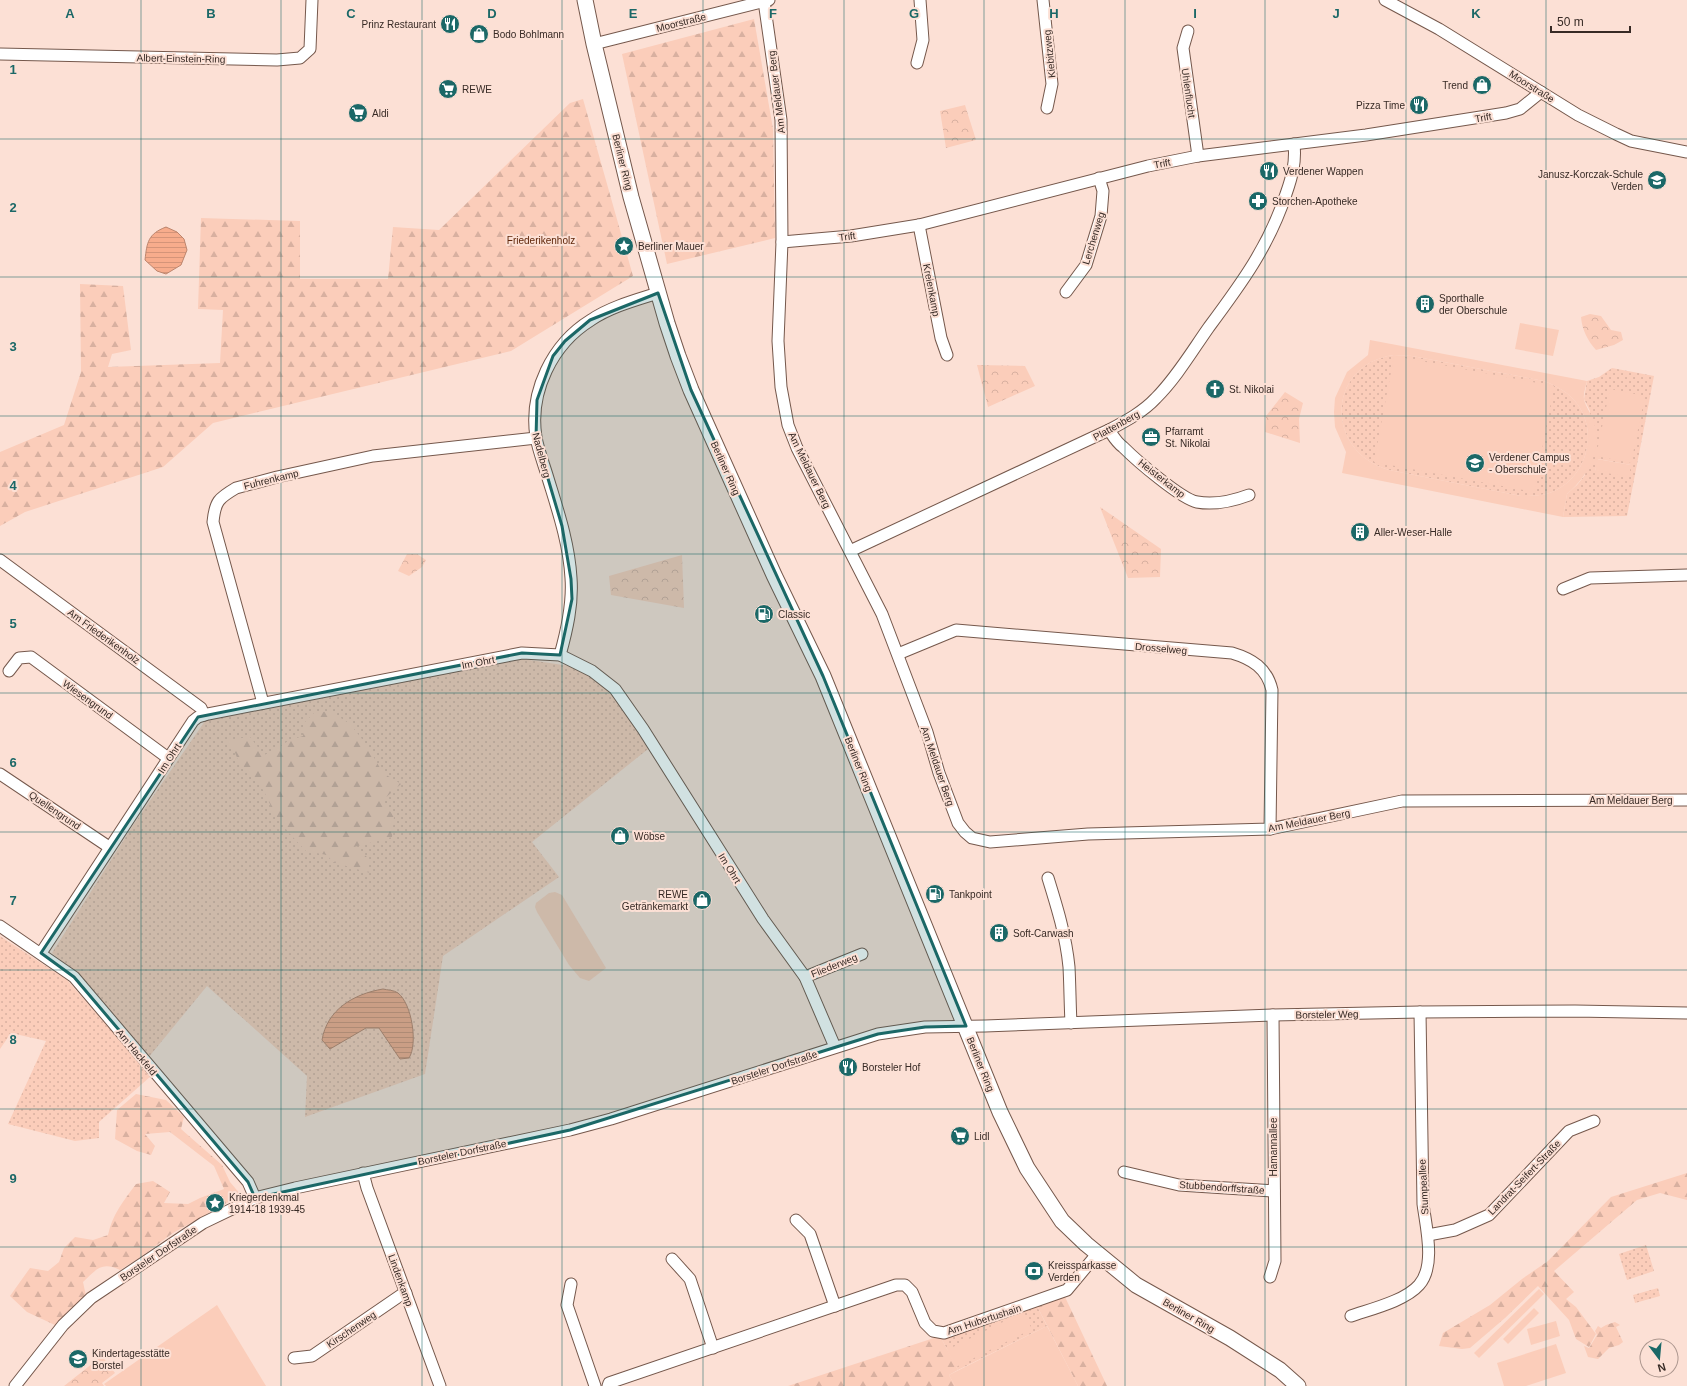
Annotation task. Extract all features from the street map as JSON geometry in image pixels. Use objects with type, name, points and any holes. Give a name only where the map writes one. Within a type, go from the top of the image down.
[{"type":"street","name":"Albert-Einstein-Ring","points":[[0,54],[118,58],[277,60],[300,58],[310,49],[312,0]]},
{"type":"street","name":"Berliner Ring","points":[[581,0],[589,23]]},
{"type":"street","name":"Berliner Ring","points":[[585,0],[589,23],[631,198],[667,323],[691,390],[774,575],[823,676],[1000,1112],[1027,1168],[1062,1221],[1097,1254],[1136,1285],[1230,1338],[1280,1370],[1298,1386]]},
{"type":"street","points":[[917,63],[923,40],[920,0]]},
{"type":"street","name":"Kiebitzweg","points":[[1043,0],[1052,84],[1046,108]]},
{"type":"street","name":"Moorstraße","points":[[1384,0],[1439,29],[1578,115],[1631,140],[1687,152]]},
{"type":"street","name":"Moorstraße","points":[[594,44],[766,1]]},
{"type":"street","name":"Am Meldauer Berg","points":[[766,1],[781,120],[782,242],[778,341],[781,387],[788,425],[797,448],[882,614],[927,732],[939,773],[958,823],[965,832],[972,838],[990,842],[1088,834],[1270,829],[1402,801],[1687,800]]},
{"type":"street","name":"Uhlenflucht","points":[[1188,31],[1183,48],[1198,156]]},
{"type":"street","name":"Trift","points":[[782,242],[851,236],[920,224],[1148,166],[1198,156],[1294,144],[1506,113],[1520,109],[1541,92]]},
{"type":"street","name":"Plattenberg","points":[[850,551],[1109,430],[1144,409],[1165,387],[1238,289],[1262,251],[1276,222],[1290,184],[1294,169],[1294,144]]},
{"type":"street","name":"Lerchenweg","points":[[1066,292],[1086,265],[1101,216],[1103,191],[1099,178]]},
{"type":"street","name":"Kreienkamp","points":[[920,224],[941,338],[946,355]]},
{"type":"street","name":"Nadelberg","points":[[560,655],[567,629],[572,599],[572,579],[562,526],[536,438],[535,421],[537,400],[544,376],[553,356],[565,341],[590,320],[658,293]]},
{"type":"street","name":"Heisterkamp","points":[[1109,430],[1121,446],[1183,497],[1196,502],[1208,503],[1234,500],[1249,495]]},
{"type":"street","name":"Fuhrenkamp","points":[[263,704],[213,522],[215,507],[222,496],[236,488],[277,477],[359,459],[536,438]]},
{"type":"street","name":"Am Friederikenholz","points":[[0,560],[201,708],[204,715]]},
{"type":"street","points":[[1563,588],[1590,578],[1687,575]]},
{"type":"street","name":"Drosselweg","points":[[898,654],[956,630],[1232,653],[1247,658],[1257,665],[1270,681],[1272,690],[1270,829]]},
{"type":"street","name":"Im Ohrt","points":[[41,953],[109,847],[193,721],[204,715],[522,653],[560,655],[592,671],[615,689],[643,728],[763,919],[805,977],[835,1047]]},
{"type":"street","name":"Wiesengrund","points":[[9,671],[19,658],[31,657],[168,758]]},
{"type":"street","name":"Quellengrund","points":[[0,774],[109,847]]},
{"type":"street","points":[[1048,878],[1060,914],[1066,946],[1069,968],[1071,1023]]},
{"type":"street","name":"Am Hackfeld","points":[[0,926],[74,977],[248,1182],[255,1198]]},
{"type":"street","name":"Fliederweg","points":[[805,977],[862,954]]},
{"type":"street","name":"Borsteler Weg","points":[[966,1026],[1273,1015],[1420,1012],[1575,1011],[1687,1013]]},
{"type":"street","name":"Stumpeallee","points":[[1351,1316],[1395,1300],[1419,1285],[1427,1267],[1428,1235],[1423,1204],[1420,1012]]},
{"type":"street","name":"Hamannallee","points":[[1270,1277],[1275,1261],[1273,1015]]},
{"type":"street","name":"Borsteler Dorfstraße","points":[[15,1386],[62,1325],[91,1298],[203,1223],[255,1198],[364,1173],[570,1130],[611,1119],[878,1034],[925,1026],[966,1026]]},
{"type":"street","name":"Landrat-Seifert-Straße","points":[[1428,1235],[1455,1230],[1489,1215],[1569,1131],[1594,1121]]},
{"type":"street","name":"Stubbendorffstraße","points":[[1124,1172],[1179,1185],[1274,1191]]},
{"type":"street","name":"Lindenkamp","points":[[364,1173],[366,1188],[440,1386]]},
{"type":"street","points":[[796,1220],[810,1234],[835,1306]]},
{"type":"street","name":"Am Hubertushain","points":[[608,1386],[609,1383],[896,1285],[905,1285],[912,1292],[925,1323],[933,1331],[944,1333],[1067,1290],[1097,1254]]},
{"type":"street","points":[[672,1259],[690,1279],[712,1348]]},
{"type":"street","points":[[571,1284],[567,1305],[595,1386]]},
{"type":"street","name":"Kirschenweg","points":[[294,1358],[312,1356],[406,1293]]},
{"type":"highlighted area","points":[[658,293],[691,390],[823,676],[966,1026],[925,1027],[878,1034],[570,1130],[255,1198],[248,1182],[74,977],[41,953],[198,717],[522,653],[560,655],[572,599],[571,579],[562,526],[536,438],[537,400],[553,356],[565,341],[590,320]]},
{"type":"green space","points":[[754,19],[773,129],[775,238],[667,264],[622,54]]},
{"type":"green space","name":"Friederikenholz","points":[[583,99],[633,276],[511,351],[213,423],[163,467],[25,512],[0,526],[0,452],[64,425],[81,372],[80,284],[123,286],[131,350],[112,354],[108,367],[220,363],[223,310],[198,309],[201,218],[300,221],[300,279],[388,279],[393,227],[439,230],[570,103]]},
{"type":"green space","points":[[965,105],[976,140],[946,148],[940,111]]},
{"type":"green space","points":[[1590,314],[1601,316],[1611,330],[1621,332],[1623,340],[1614,345],[1596,350],[1586,335],[1581,317]]},
{"type":"green space","points":[[1520,323],[1559,330],[1553,356],[1515,349]]},
{"type":"green space","points":[[1370,340],[1587,381],[1584,399],[1594,422],[1596,433],[1595,453],[1587,471],[1575,487],[1567,494],[1563,517],[1342,473],[1346,452],[1335,427],[1335,398],[1347,372],[1368,355]],"holes":[[[1394,355],[1412,356],[1544,381],[1567,393],[1578,405],[1584,417],[1588,442],[1580,467],[1573,477],[1563,486],[1552,492],[1541,495],[1521,496],[1389,470],[1368,460],[1353,445],[1344,428],[1342,409],[1346,390],[1356,374],[1372,362]]]},
{"type":"green space","points":[[1394,355],[1412,356],[1544,381],[1567,393],[1578,405],[1584,417],[1587,429],[1588,442],[1580,467],[1573,477],[1563,486],[1552,492],[1541,495],[1521,496],[1389,470],[1368,460],[1353,445],[1344,428],[1342,409],[1346,390],[1356,374],[1372,362]]},
{"type":"green space","points":[[1394,356],[1554,386],[1534,492],[1374,462]]},
{"type":"green space","points":[[977,365],[1025,366],[1035,386],[988,407]]},
{"type":"green space","points":[[1612,368],[1654,376],[1627,516],[1563,517],[1567,494],[1585,475],[1590,411],[1584,399],[1587,381],[1599,377]],"holes":[[[1598,459],[1631,465],[1595,471]]]},
{"type":"green space","points":[[1610,389],[1645,396],[1631,463],[1596,456]]},
{"type":"green space","points":[[1285,392],[1303,403],[1299,419],[1300,443],[1265,432],[1266,416]]},
{"type":"green space","points":[[1597,459],[1631,465],[1629,477],[1595,471]]},
{"type":"green space","points":[[1100,507],[1161,549],[1160,577],[1128,578]]},
{"type":"green space","points":[[407,554],[417,554],[426,560],[422,567],[409,576],[398,571]]},
{"type":"green space","points":[[682,555],[684,608],[611,595],[609,576]]},
{"type":"green space","points":[[523,659],[576,667],[615,695],[648,749],[532,842],[559,877],[443,956],[425,1074],[305,1117],[307,1076],[207,986],[148,1058],[73,970],[52,953],[134,824],[205,721]]},
{"type":"green space","points":[[330,711],[350,724],[366,744],[383,773],[401,784],[382,801],[394,816],[392,837],[354,847],[367,857],[370,873],[333,862],[327,855],[306,851],[289,833],[274,813],[264,791],[238,760],[234,750],[226,740],[250,737],[264,755],[274,751],[288,741],[303,736],[305,722],[314,713]]},
{"type":"green space","points":[[555,892],[562,895],[606,968],[589,981],[580,978],[569,965],[535,907],[536,903],[549,893]]},
{"type":"green space","points":[[0,936],[67,980],[151,1076],[99,1122],[99,1138],[75,1141],[8,1124],[46,1041],[11,1033],[0,1049]]},
{"type":"green space","points":[[136,1094],[166,1100],[184,1117],[181,1129],[222,1165],[230,1182],[241,1195],[173,1233],[120,1270],[108,1266],[99,1268],[83,1282],[86,1296],[67,1312],[57,1326],[27,1312],[10,1296],[30,1268],[48,1271],[59,1262],[64,1248],[75,1237],[93,1240],[108,1235],[115,1214],[136,1184],[153,1181],[170,1192],[164,1203],[188,1204],[224,1189],[214,1166],[170,1132],[145,1134],[155,1146],[151,1155],[137,1151],[115,1139],[117,1110]]},
{"type":"green space","points":[[1687,1173],[1687,1200],[1660,1193],[1637,1200],[1554,1271],[1574,1292],[1566,1299],[1576,1307],[1596,1334],[1589,1347],[1576,1339],[1569,1320],[1538,1286],[1505,1318],[1470,1348],[1462,1349],[1439,1346],[1443,1333],[1490,1305],[1522,1279],[1548,1261],[1611,1197]]},
{"type":"green space","points":[[1646,1245],[1654,1271],[1627,1280],[1619,1254]]},
{"type":"green space","points":[[1658,1288],[1660,1296],[1635,1303],[1633,1295]]},
{"type":"green space","points":[[1539,1289],[1544,1294],[1479,1358],[1474,1353]]},
{"type":"green space","points":[[1065,1297],[1107,1386],[1078,1386],[1036,1304]]},
{"type":"green space","points":[[1036,1304],[1047,1326],[958,1370],[940,1336]]},
{"type":"green space","points":[[217,1305],[266,1386],[106,1386],[104,1384]]},
{"type":"green space","points":[[1534,1308],[1539,1313],[1508,1344],[1503,1339]]},
{"type":"green space","points":[[1023,1312],[1032,1329],[956,1367],[947,1350]]},
{"type":"green space","points":[[1556,1321],[1560,1336],[1531,1345],[1527,1329]]},
{"type":"green space","points":[[1615,1322],[1620,1325],[1616,1327],[1623,1342],[1609,1348],[1598,1359],[1588,1357],[1584,1346],[1589,1348],[1597,1335],[1595,1331],[1598,1326],[1601,1328]]},
{"type":"green space","points":[[1047,1326],[1078,1386],[955,1386],[949,1375]]},
{"type":"green space","points":[[940,1336],[958,1370],[949,1375],[955,1386],[788,1386]]},
{"type":"green space","points":[[1556,1344],[1566,1373],[1526,1386],[1504,1386],[1497,1363]]},
{"type":"green space","points":[[102,1356],[115,1373],[102,1383],[104,1386],[64,1386]]},
{"type":"shaded area","points":[[166,227],[177,232],[184,239],[187,250],[181,265],[166,274],[157,271],[145,260],[150,239],[155,233]]},
{"type":"shaded area","points":[[383,989],[398,993],[403,998],[407,1006],[413,1034],[412,1052],[409,1058],[400,1059],[379,1028],[366,1028],[330,1049],[322,1040],[329,1020],[336,1012],[352,999],[372,991]]},
{"type":"place","name":"Prinz Restaurant","points":[[450,24]]},
{"type":"place","name":"Bodo Bohlmann","points":[[479,34]]},
{"type":"place","name":"Trend","points":[[1482,85]]},
{"type":"place","name":"REWE","points":[[448,89]]},
{"type":"place","name":"Pizza Time","points":[[1419,105]]},
{"type":"place","name":"Aldi","points":[[358,113]]},
{"type":"place","name":"Verdener Wappen","points":[[1269,171]]},
{"type":"place","name":"Janusz-Korczak-Schule Verden","points":[[1657,180]]},
{"type":"place","name":"Storchen-Apotheke","points":[[1258,201]]},
{"type":"place","name":"Berliner Mauer","points":[[624,246]]},
{"type":"place","name":"Sporthalle der Oberschule","points":[[1425,304]]},
{"type":"place","name":"St. Nikolai","points":[[1215,389]]},
{"type":"place","name":"Pfarramt St. Nikolai","points":[[1151,437]]},
{"type":"place","name":"Verdener Campus - Oberschule","points":[[1475,463]]},
{"type":"place","name":"Aller-Weser-Halle","points":[[1360,532]]},
{"type":"place","name":"Classic","points":[[764,614]]},
{"type":"place","name":"Wöbse","points":[[620,836]]},
{"type":"place","name":"Tankpoint","points":[[935,894]]},
{"type":"place","name":"REWE Getränkemarkt","points":[[702,900]]},
{"type":"place","name":"Soft-Carwash","points":[[999,933]]},
{"type":"place","name":"Borsteler Hof","points":[[848,1067]]},
{"type":"place","name":"Lidl","points":[[960,1136]]},
{"type":"place","name":"Kriegerdenkmal 1914-18 1939-45","points":[[215,1203]]},
{"type":"place","name":"Kreissparkasse Verden","points":[[1034,1271]]},
{"type":"place","name":"Kindertagesstätte Borstel","points":[[78,1359]]}]
